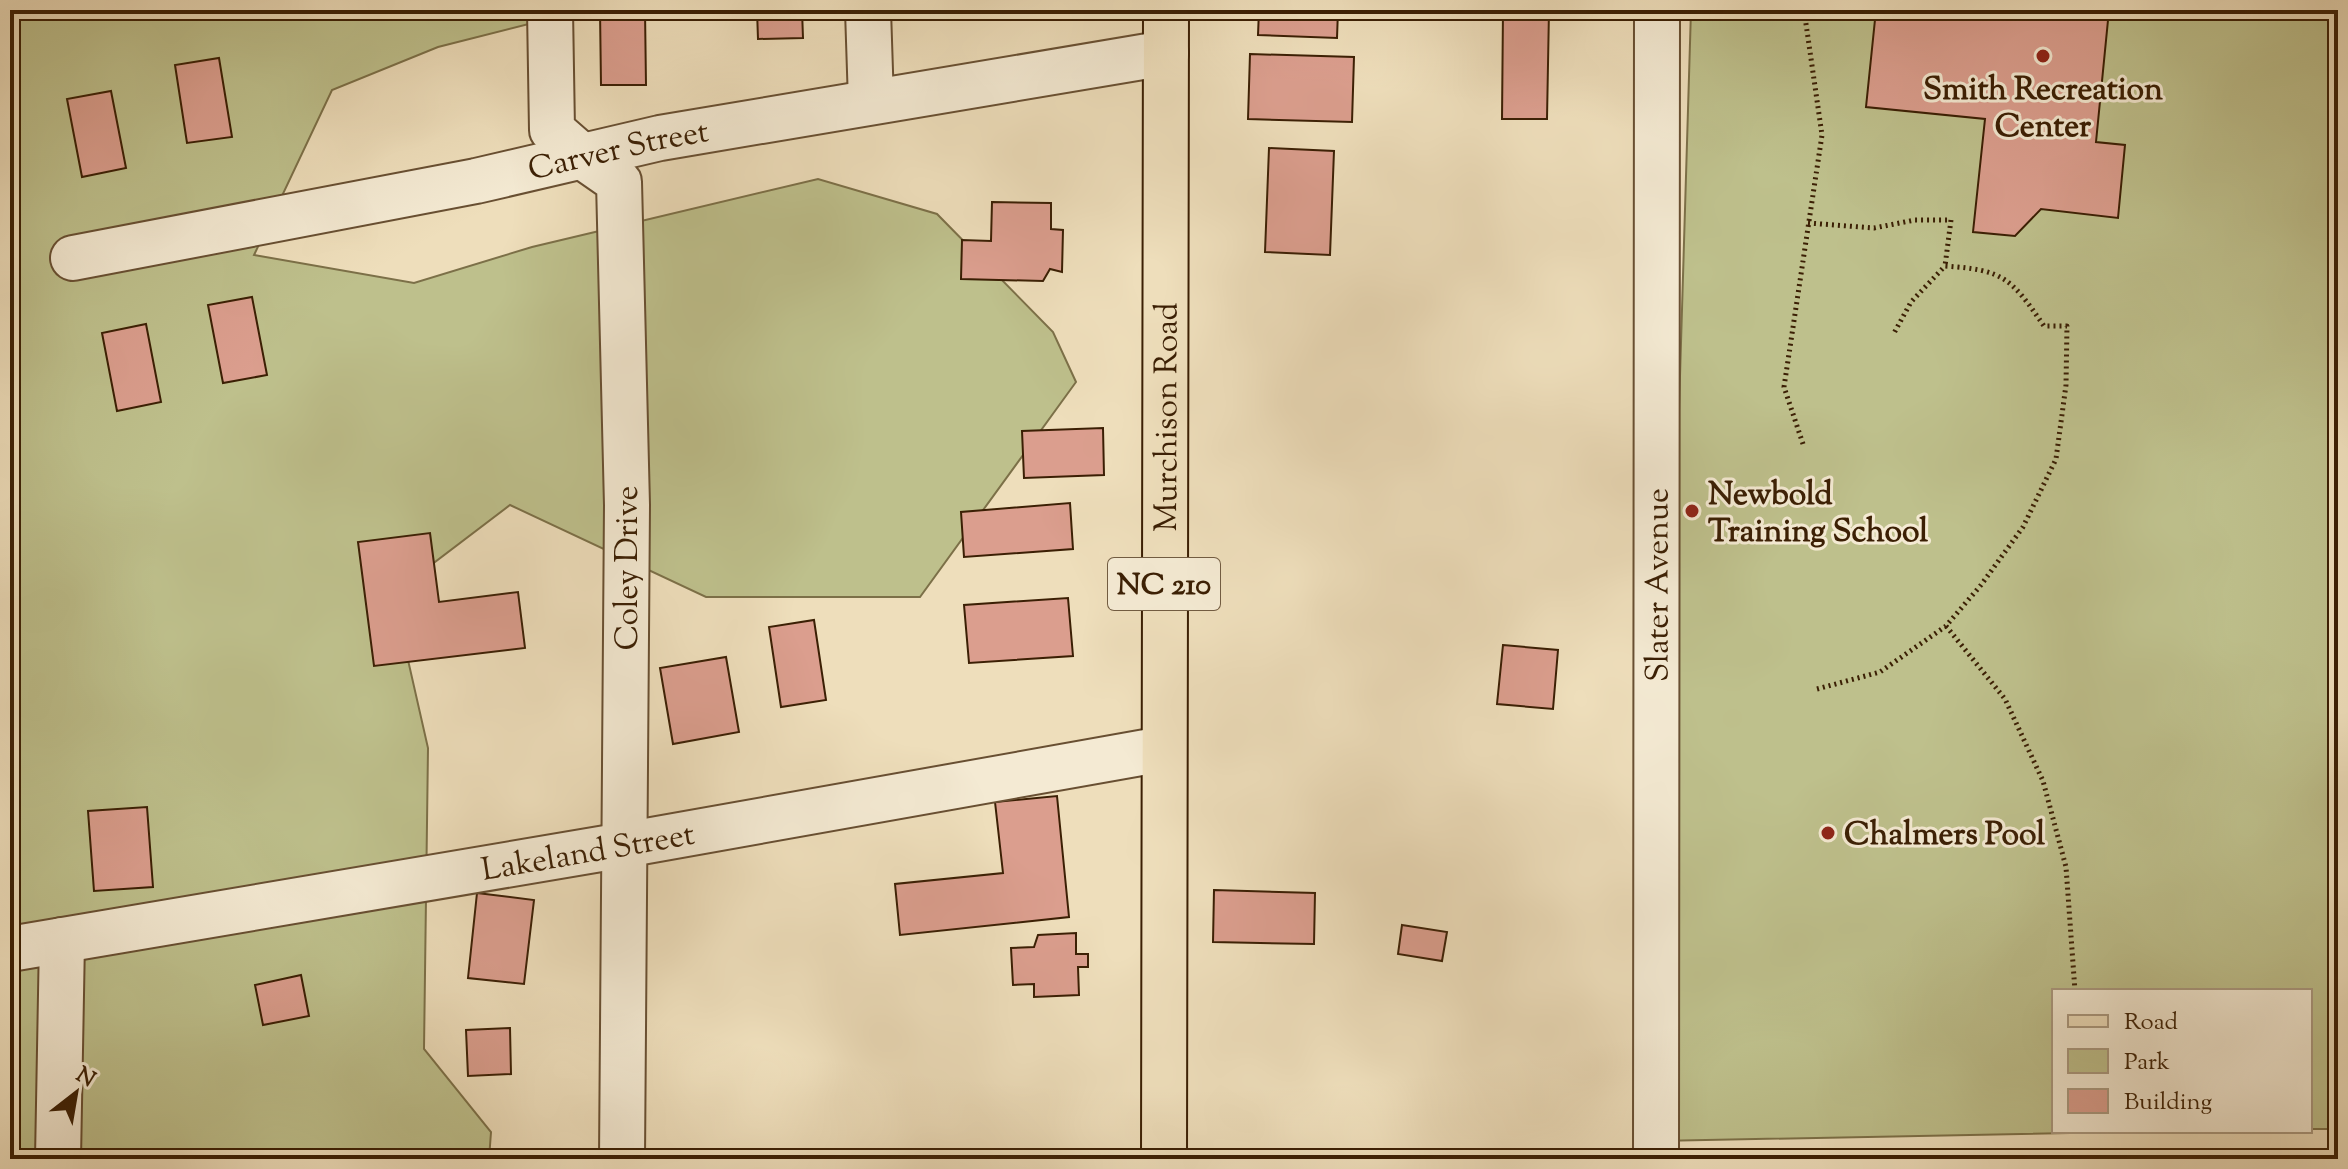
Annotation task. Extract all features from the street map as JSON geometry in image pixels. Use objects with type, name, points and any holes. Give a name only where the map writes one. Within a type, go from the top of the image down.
[{"type":"main road","name":"Murchison Road","points":[[1164,1159],[1166,10]]},
{"type":"street","name":"Coley Drive","points":[[550,10],[552,130],[619,182],[627,505],[622,1159]]},
{"type":"street","points":[[868,10],[871,102]]},
{"type":"street","name":"Slater Avenue","points":[[1656,1159],[1657,10]]},
{"type":"street","name":"Carver Street","points":[[73,258],[476,181],[660,138],[1166,53]]},
{"type":"street","name":"Lakeland Street","points":[[10,949],[624,845],[1163,749]]},
{"type":"street","points":[[58,1159],[62,940]]},
{"type":"path","points":[[1803,444],[1784,387],[1822,135],[1804,10]]},
{"type":"path","points":[[1808,223],[1874,228],[1915,220],[1951,220],[1945,266],[1911,302],[1893,335]]},
{"type":"path","points":[[1817,689],[1880,672],[1946,626],[1981,585],[2023,527],[2056,459],[2066,385],[2067,326],[2044,326],[2025,298],[1999,274],[1945,266]]},
{"type":"path","points":[[1946,626],[2005,699],[2043,781],[2066,867],[2075,989]]},
{"type":"green space","points":[[10,10],[584,10],[438,47],[332,90],[254,255],[414,283],[532,247],[818,179],[937,214],[1053,332],[1076,382],[920,597],[706,597],[510,505],[393,594],[428,748],[424,1049],[491,1132],[489,1159],[10,1159]]},
{"type":"green space","points":[[1691,10],[2338,10],[2338,1129],[2312,1129],[2312,989],[2052,989],[2052,1133],[2068,1133],[1657,1141]]},
{"type":"building","points":[[600,10],[645,10],[646,85],[601,85]]},
{"type":"building","points":[[757,10],[802,10],[803,38],[758,39]]},
{"type":"building","points":[[1259,10],[1338,10],[1337,38],[1258,35]]},
{"type":"building","points":[[1503,10],[1549,10],[1547,119],[1502,119]]},
{"type":"building","points":[[1876,10],[2109,10],[2096,142],[2125,145],[2118,218],[2041,209],[2015,236],[1973,232],[1985,119],[1866,107]]},
{"type":"building","points":[[1250,54],[1354,57],[1352,122],[1248,119]]},
{"type":"building","points":[[219,58],[232,137],[187,143],[175,65]]},
{"type":"building","points":[[111,91],[126,168],[82,177],[67,99]]},
{"type":"building","points":[[1269,148],[1334,151],[1330,255],[1265,252]]},
{"type":"building","points":[[992,202],[1051,203],[1051,229],[1063,230],[1062,272],[1050,269],[1043,281],[961,279],[962,240],[991,241]]},
{"type":"building","points":[[252,297],[267,375],[223,383],[208,305]]},
{"type":"building","points":[[146,324],[161,402],[117,411],[102,333]]},
{"type":"building","points":[[1103,428],[1104,475],[1024,478],[1022,431]]},
{"type":"building","points":[[1070,503],[1073,549],[964,557],[961,512]]},
{"type":"building","points":[[430,533],[439,602],[518,592],[525,648],[374,666],[358,542]]},
{"type":"building","points":[[1068,598],[1073,656],[969,663],[964,605]]},
{"type":"building","points":[[814,620],[826,700],[781,707],[769,627]]},
{"type":"building","points":[[1503,645],[1558,650],[1553,709],[1497,704]]},
{"type":"building","points":[[726,657],[739,732],[673,744],[660,668]]},
{"type":"building","points":[[1057,796],[1069,917],[900,935],[895,884],[1003,873],[995,802]]},
{"type":"building","points":[[147,807],[153,887],[94,891],[88,811]]},
{"type":"building","points":[[1214,890],[1315,893],[1314,944],[1213,942]]},
{"type":"building","points":[[477,893],[534,900],[524,984],[468,978]]},
{"type":"building","points":[[1402,925],[1447,932],[1442,961],[1398,954]]},
{"type":"building","points":[[1076,933],[1076,954],[1088,954],[1088,967],[1078,967],[1079,995],[1034,997],[1034,984],[1013,985],[1011,948],[1034,947],[1038,935]]},
{"type":"building","points":[[301,975],[309,1016],[263,1025],[255,985]]},
{"type":"building","points":[[510,1028],[511,1074],[468,1076],[466,1030]]},
{"type":"place","name":"Smith Recreation Center","points":[[2043,56]]},
{"type":"place","name":"Newbold Training School","points":[[1692,511]]},
{"type":"place","name":"Chalmers Pool","points":[[1828,833]]}]
